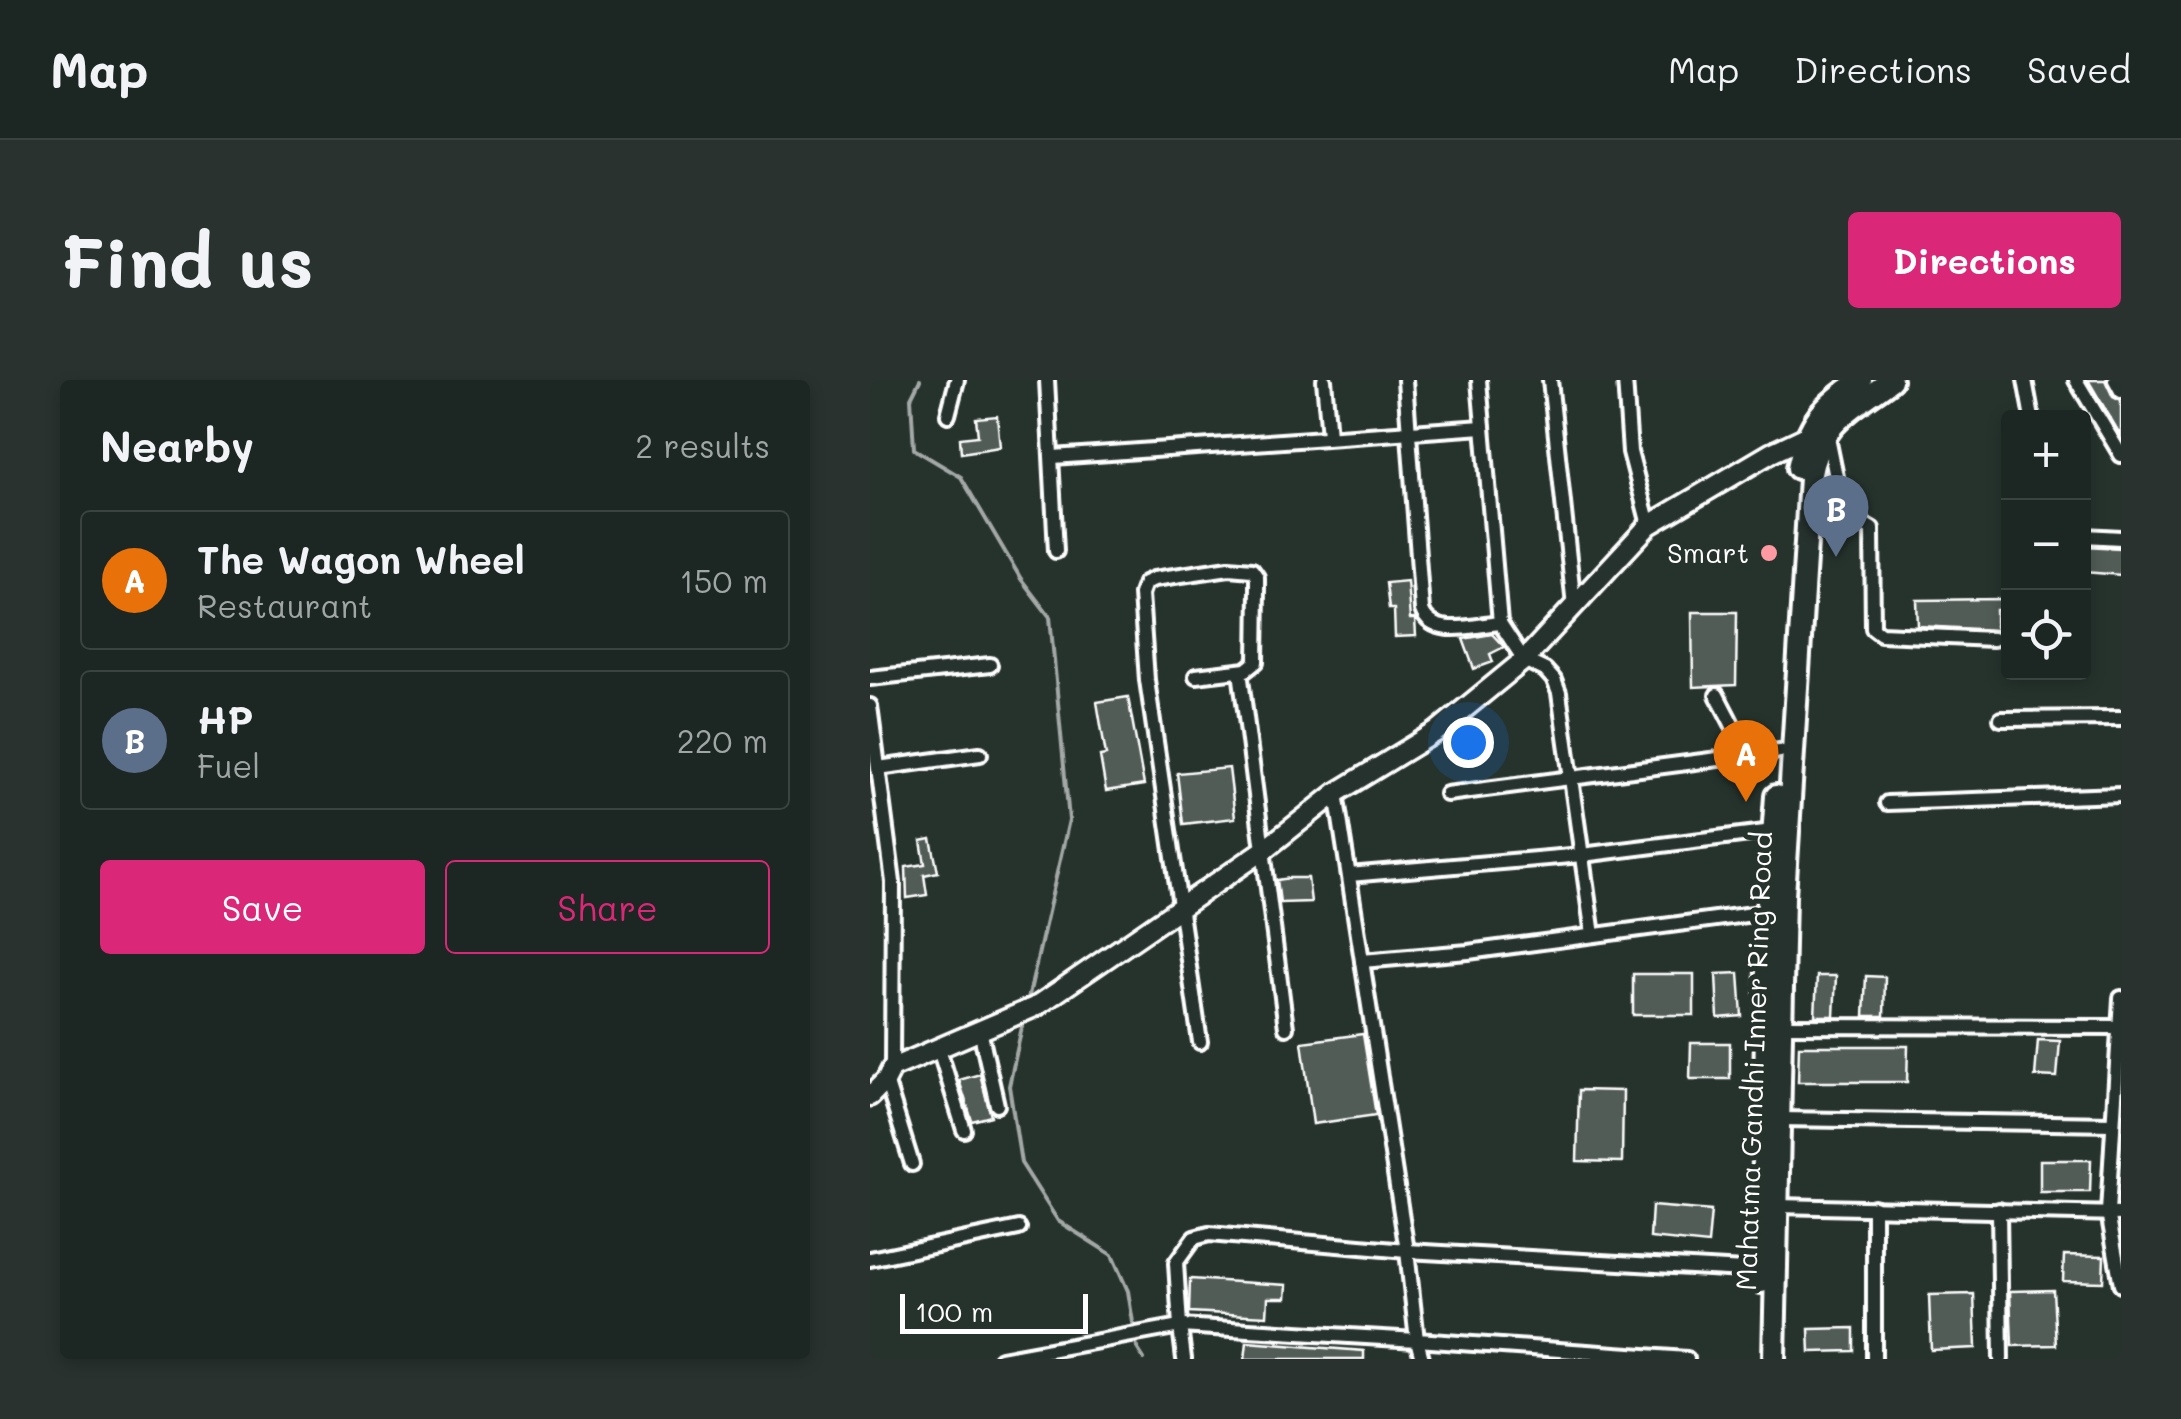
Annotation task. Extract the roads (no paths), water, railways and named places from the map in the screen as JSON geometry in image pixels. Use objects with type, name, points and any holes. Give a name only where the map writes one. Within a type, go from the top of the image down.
[{"type":"main road","name":"Mahatma Gandhi Inner Ring Road","points":[[1774,1359],[1784,896],[1810,478],[1818,414],[1861,380]]},
{"type":"main road","points":[[1818,435],[1891,380]]},
{"type":"main road","name":"Mahatma Gandhi Inner Ring Road","points":[[1761,1359],[1768,912],[1797,475],[1818,435]]},
{"type":"street","points":[[948,415],[958,380]]},
{"type":"street","points":[[1047,380],[1056,551]]},
{"type":"street","points":[[1324,380],[1329,436]]},
{"type":"street","points":[[1405,380],[1426,622],[1435,628],[1500,623]]},
{"type":"street","points":[[1480,380],[1500,623],[1524,660],[1544,670],[1559,693],[1593,935]]},
{"type":"street","points":[[1550,380],[1574,606]]},
{"type":"street","points":[[1625,380],[1630,452],[1649,526]]},
{"type":"street","points":[[2025,380],[2031,410]]},
{"type":"street","points":[[2076,380],[2121,455]]},
{"type":"street","points":[[2115,380],[2121,391]]},
{"type":"street","points":[[1053,457],[1483,427]]},
{"type":"street","points":[[870,1096],[889,1074],[938,1046],[1037,1006],[1264,850],[1336,793],[1436,732],[1524,660],[1649,526],[1771,453],[1818,435],[1842,506],[1850,516],[1872,529],[1873,628],[1881,634],[1993,639]]},
{"type":"street","points":[[2091,536],[2121,538]]},
{"type":"street","points":[[1196,676],[1253,666],[1257,657],[1256,577],[1252,570],[1230,568],[1146,583],[1141,594],[1147,680],[1200,1042]]},
{"type":"street","points":[[870,678],[990,665]]},
{"type":"street","points":[[1240,671],[1286,1028]]},
{"type":"street","points":[[1717,695],[1748,754]]},
{"type":"street","points":[[870,706],[893,882],[889,1074],[912,1164]]},
{"type":"street","points":[[2001,718],[2121,718]]},
{"type":"street","points":[[1447,794],[1780,750]]},
{"type":"street","points":[[878,768],[980,754]]},
{"type":"street","points":[[1336,793],[1422,1359]]},
{"type":"street","points":[[1886,803],[2121,796]]},
{"type":"street","points":[[1348,876],[1582,855],[1774,831]]},
{"type":"street","points":[[1362,961],[1468,952],[1768,912]]},
{"type":"street","points":[[2121,998],[2118,1097],[2113,1124],[2114,1213],[2121,1286]]},
{"type":"street","points":[[1782,1026],[2119,1027]]},
{"type":"street","points":[[980,1030],[996,1105]]},
{"type":"street","points":[[938,1046],[964,1130]]},
{"type":"street","points":[[1780,1119],[2113,1124]]},
{"type":"street","points":[[1778,1206],[2114,1213]]},
{"type":"street","points":[[1874,1208],[1874,1359]]},
{"type":"street","points":[[2000,1210],[2000,1359]]},
{"type":"street","points":[[870,1259],[1019,1228]]},
{"type":"street","points":[[1184,1359],[1176,1264],[1194,1238],[1209,1234],[1407,1251],[1762,1270]]},
{"type":"street","points":[[1001,1359],[1180,1326],[1687,1359]]},
{"type":"waterway","points":[[920,380],[911,398],[914,449],[961,477],[1021,579],[1050,617],[1069,820],[1027,1004]]},
{"type":"waterway","points":[[1024,1018],[1009,1086],[1021,1163],[1058,1221],[1112,1255],[1128,1291],[1137,1348],[1144,1359]]},
{"type":"place","name":"Smart","points":[[1769,553]]},
{"type":"place","name":"HP","points":[[1836,557]]},
{"type":"place","name":"The Wagon Wheel","points":[[1746,802]]}]
